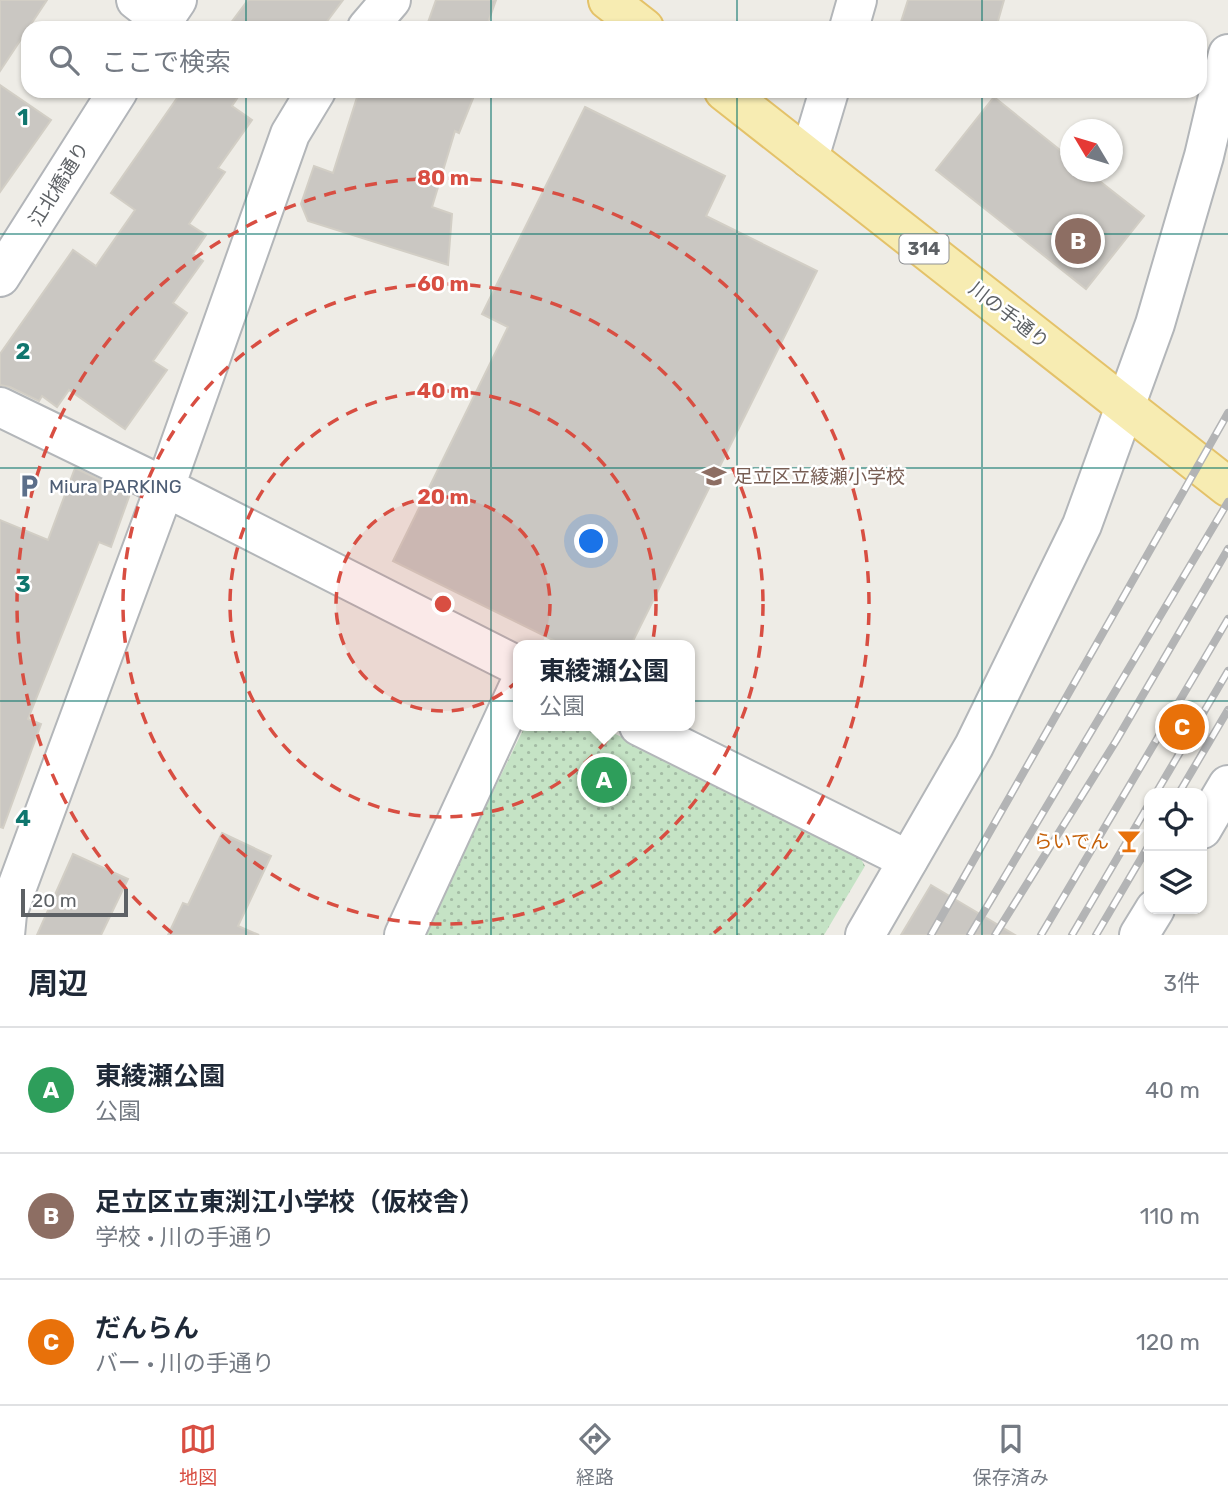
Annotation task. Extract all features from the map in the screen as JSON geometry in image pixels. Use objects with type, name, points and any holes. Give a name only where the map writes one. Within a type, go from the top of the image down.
[{"type":"main road","points":[[608,0],[635,21]]},
{"type":"main road","name":"川の手通り","points":[[733,98],[1228,487]]},
{"type":"street","points":[[373,21],[391,0]]},
{"type":"street","points":[[851,21],[858,0]]},
{"type":"street","points":[[864,935],[974,746],[1082,525],[1155,324],[1204,156],[1228,54]]},
{"type":"street","name":"江北橋通り","points":[[0,277],[114,98]]},
{"type":"street","points":[[5,935],[7,914],[165,487],[290,134],[312,98]]},
{"type":"street","points":[[809,158],[827,98]]},
{"type":"street","points":[[0,407],[165,487],[513,663]]},
{"type":"street","points":[[404,935],[513,699]]},
{"type":"street","points":[[649,731],[908,860]]},
{"type":"street","points":[[1207,821],[1228,785]]},
{"type":"street","points":[[1139,935],[1152,914]]},
{"type":"green space","points":[[523,731],[609,731],[857,852],[865,866],[824,935],[423,935]]},
{"type":"building","points":[[0,0],[47,0],[33,21],[21,21],[21,39],[0,71]]},
{"type":"building","points":[[248,0],[343,0],[327,21],[232,21]]},
{"type":"building","points":[[436,0],[496,0],[488,21],[428,21]]},
{"type":"building","points":[[908,0],[1004,0],[998,21],[901,21]]},
{"type":"building","points":[[0,85],[51,120],[0,192]]},
{"type":"building","points":[[177,98],[237,98],[232,106],[252,120],[218,168],[225,172],[189,224],[206,235],[193,254],[203,261],[173,303],[187,313],[153,361],[167,370],[125,429],[69,390],[57,407],[42,396],[39,401],[0,385],[0,354],[73,250],[96,266],[135,210],[111,193]]},
{"type":"building","points":[[357,98],[473,98],[459,133],[455,131],[432,207],[452,214],[448,265],[308,221],[301,204],[314,166],[333,173]]},
{"type":"building","points":[[993,98],[1060,150],[1060,182],[1101,182],[1144,216],[1086,289],[936,170]]},
{"type":"building","points":[[585,107],[725,176],[706,216],[817,271],[633,640],[553,640],[393,561],[508,327],[482,314]]},
{"type":"building","points":[[75,468],[130,494],[111,547],[99,542],[28,719],[41,724],[3,828],[0,827],[0,520],[48,540]]},
{"type":"building","points":[[222,833],[271,856],[238,926],[259,935],[168,935],[183,903],[188,905]]},
{"type":"building","points":[[73,854],[128,879],[101,935],[37,935]]},
{"type":"building","points":[[931,885],[1015,935],[901,935]]},
{"type":"railway","points":[[931,935],[1228,413]]},
{"type":"railway","points":[[970,935],[1228,502]]},
{"type":"railway","points":[[995,935],[1116,741],[1228,549]]},
{"type":"railway","points":[[1041,935],[1228,619]]},
{"type":"railway","points":[[1159,788],[1228,671]]},
{"type":"railway","points":[[1182,788],[1228,710]]},
{"type":"railway","points":[[1072,935],[1144,813]]},
{"type":"railway","points":[[1096,935],[1145,851]]},
{"type":"place","name":"足立区立東渕江小学校（仮校舎）","points":[[1078,241]]},
{"type":"place","name":"足立区立綾瀬小学校","points":[[714,476]]},
{"type":"place","name":"Miura PARKING","points":[[29,486]]},
{"type":"place","name":"だんらん","points":[[1182,727]]},
{"type":"place","name":"東綾瀬公園","points":[[604,780]]},
{"type":"place","name":"らいでん","points":[[1129,841]]}]
